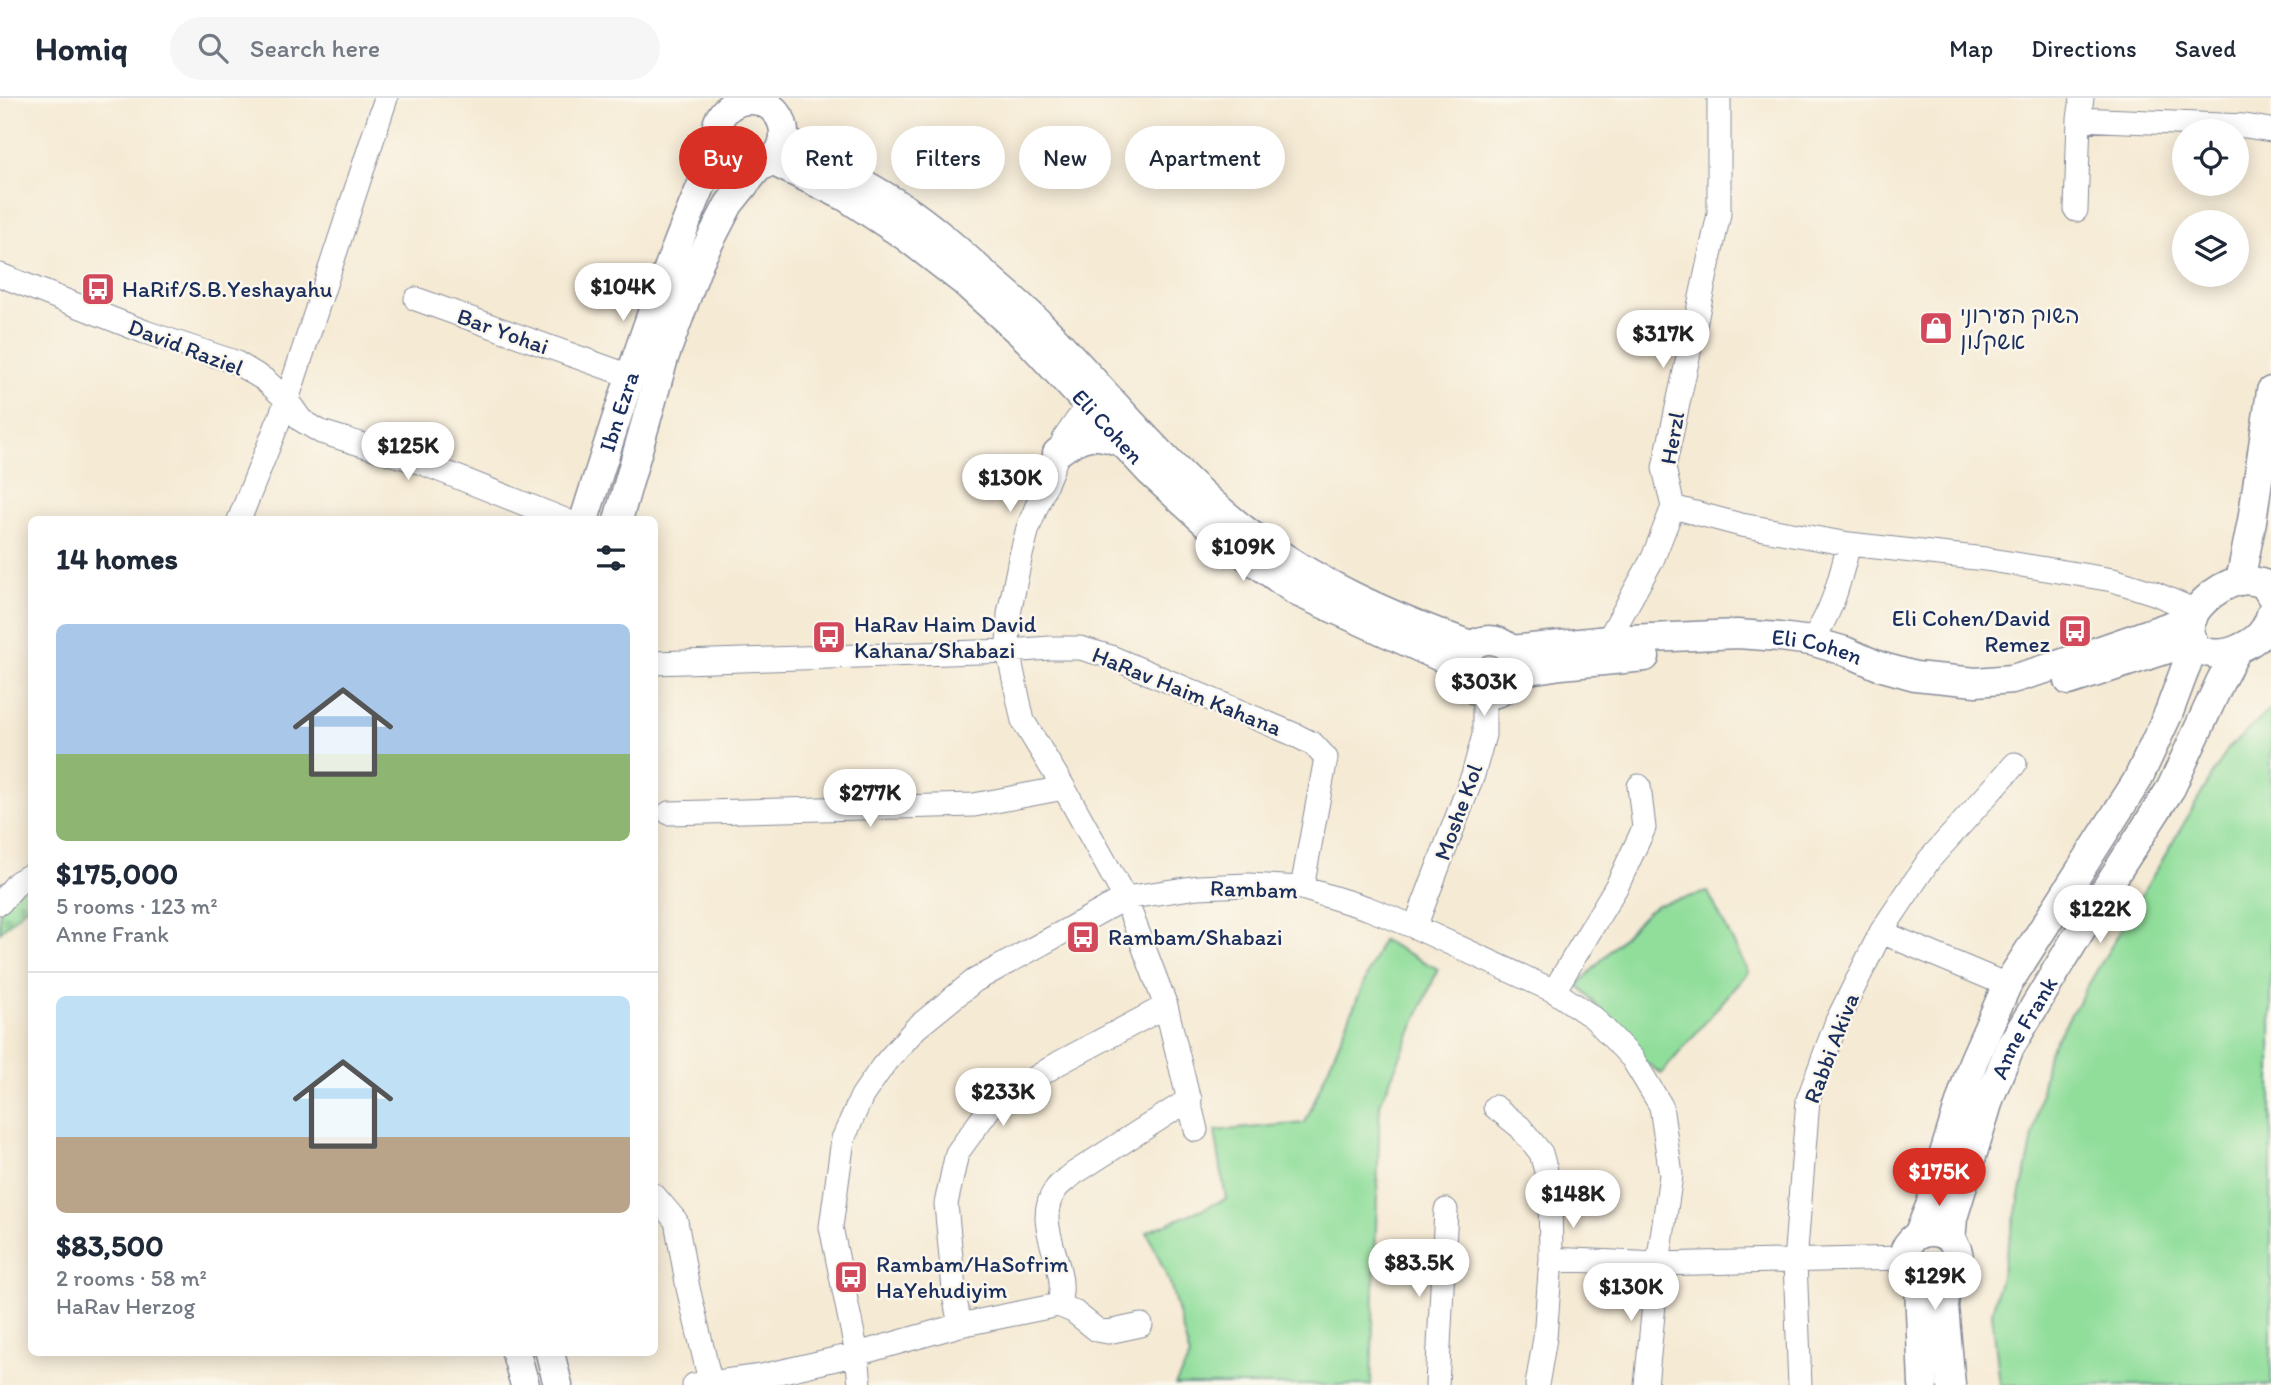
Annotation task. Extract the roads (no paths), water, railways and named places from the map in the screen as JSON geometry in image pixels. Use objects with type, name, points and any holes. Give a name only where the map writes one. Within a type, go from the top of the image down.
[{"type":"street","points":[[241,516],[287,400],[386,98]]},
{"type":"street","name":"Herzl","points":[[1673,507],[1664,468],[1719,214],[1719,98]]},
{"type":"street","points":[[716,126],[730,106],[750,100],[777,113],[784,131],[771,156],[767,158]]},
{"type":"street","points":[[2076,210],[2081,109],[2271,130]]},
{"type":"street","name":"Ibn Ezra","points":[[619,516],[664,358],[700,260],[729,204],[771,156]]},
{"type":"street","name":"Eli Cohen","points":[[771,156],[846,197],[963,281],[1241,527],[1303,571],[1419,627],[1467,656]]},
{"type":"street","name":"Ibn Ezra","points":[[585,516],[629,376],[700,189]]},
{"type":"street","name":"David Raziel","points":[[0,275],[145,332],[235,362],[265,380],[287,400],[301,420],[321,432],[422,463],[555,516]]},
{"type":"street","name":"Bar Yohai","points":[[416,299],[629,376]]},
{"type":"street","points":[[2239,581],[2268,427],[2271,391]]},
{"type":"street","points":[[1098,399],[1077,420],[1058,453],[1028,528],[1009,614],[1008,652],[1023,720],[1125,898],[1166,1006],[1196,1130]]},
{"type":"street","name":"Eli Cohen","points":[[1098,399],[1125,444],[1150,472],[1227,542],[1297,592],[1467,656]]},
{"type":"street","points":[[1058,453],[1072,441],[1089,435],[1102,436],[1125,444]]},
{"type":"street","points":[[1608,640],[1653,558],[1673,507],[1741,525],[1849,544],[1985,559],[2113,580],[2154,593],[2194,629],[2212,654],[2237,650],[2254,641],[2266,629],[2270,606],[2264,584],[2252,580],[2239,581],[2216,592],[2194,629]]},
{"type":"street","points":[[1811,641],[1820,629],[1835,597],[1849,544]]},
{"type":"street","name":"Eli Cohen","points":[[1513,661],[1608,640],[1737,634],[1811,641],[1915,676],[1976,682],[2011,679],[2194,629]]},
{"type":"street","name":"Eli Cohen","points":[[1513,661],[1766,655],[1826,664],[1917,695],[1949,700],[1983,700],[2054,686],[2194,629]]},
{"type":"street","name":"Anne Frank","points":[[1918,1235],[1930,1206],[1973,1062],[2007,985],[2137,781],[2169,712],[2194,629]]},
{"type":"street","points":[[1488,640],[1497,641],[1513,661],[1514,679],[1505,690],[1484,694],[1466,681],[1467,656],[1488,640]]},
{"type":"street","name":"HaRav Haim Kahana","points":[[658,663],[1008,652],[1050,648],[1080,648],[1111,657],[1313,744],[1326,758],[1302,888]]},
{"type":"street","name":"Anne Frank","points":[[1951,1240],[1953,1218],[1990,1097],[2010,1047],[2098,901],[2171,788],[2237,650]]},
{"type":"street","name":"Moshe Kol","points":[[1415,927],[1473,775],[1484,735],[1484,694]]},
{"type":"street","name":"Rabbi Akiva","points":[[1800,1385],[1795,1262],[1808,1100],[1838,1021],[1881,932],[1929,860],[2015,764]]},
{"type":"street","points":[[1554,991],[1618,884],[1644,828],[1639,786]]},
{"type":"street","points":[[669,813],[974,805],[1064,788]]},
{"type":"street","points":[[0,903],[18,882],[28,876]]},
{"type":"street","name":"Rambam","points":[[860,1385],[857,1354],[831,1227],[843,1139],[862,1096],[883,1067],[916,1028],[974,981],[1125,898],[1198,887],[1249,885],[1302,888],[1367,908],[1415,927],[1554,991],[1594,1018],[1632,1058],[1661,1106],[1671,1175],[1658,1264],[1646,1385]]},
{"type":"street","points":[[1881,932],[2007,985]]},
{"type":"street","points":[[960,1325],[946,1204],[957,1153],[992,1105],[1059,1063],[1166,1006]]},
{"type":"street","points":[[1058,1305],[1062,1295],[1062,1283],[1047,1226],[1048,1207],[1056,1189],[1073,1174],[1189,1099]]},
{"type":"street","points":[[1495,1107],[1520,1127],[1541,1153],[1550,1186],[1551,1259],[1545,1338],[1537,1385]]},
{"type":"street","points":[[658,1200],[676,1221],[705,1384],[762,1376],[857,1354],[960,1325],[1058,1305],[1073,1311],[1097,1330],[1108,1332],[1141,1325]]},
{"type":"street","points":[[1437,1385],[1446,1210]]},
{"type":"street","points":[[1935,1232],[1951,1240],[1959,1255],[1959,1264],[1952,1279],[1932,1285],[1906,1275],[1902,1258],[1907,1244],[1918,1235],[1935,1232]]},
{"type":"street","points":[[1551,1259],[1658,1264],[1902,1258]]},
{"type":"street","points":[[1923,1385],[1932,1285]]},
{"type":"street","points":[[1932,1285],[1944,1307],[1951,1385]]},
{"type":"street","points":[[517,1356],[525,1385]]},
{"type":"street","points":[[551,1356],[558,1385]]},
{"type":"place","name":"HaRif/S.B.Yeshayahu","points":[[98,289]]},
{"type":"place","name":"השוק העירוני אשקלון","points":[[1936,328]]},
{"type":"place","name":"Eli Cohen/David Remez","points":[[2075,631]]},
{"type":"place","name":"HaRav Haim David Kahana/Shabazi","points":[[829,637]]},
{"type":"place","name":"Rambam/Shabazi","points":[[1083,937]]},
{"type":"place","name":"Rambam/HaSofrim HaYehudiyim","points":[[851,1277]]}]
